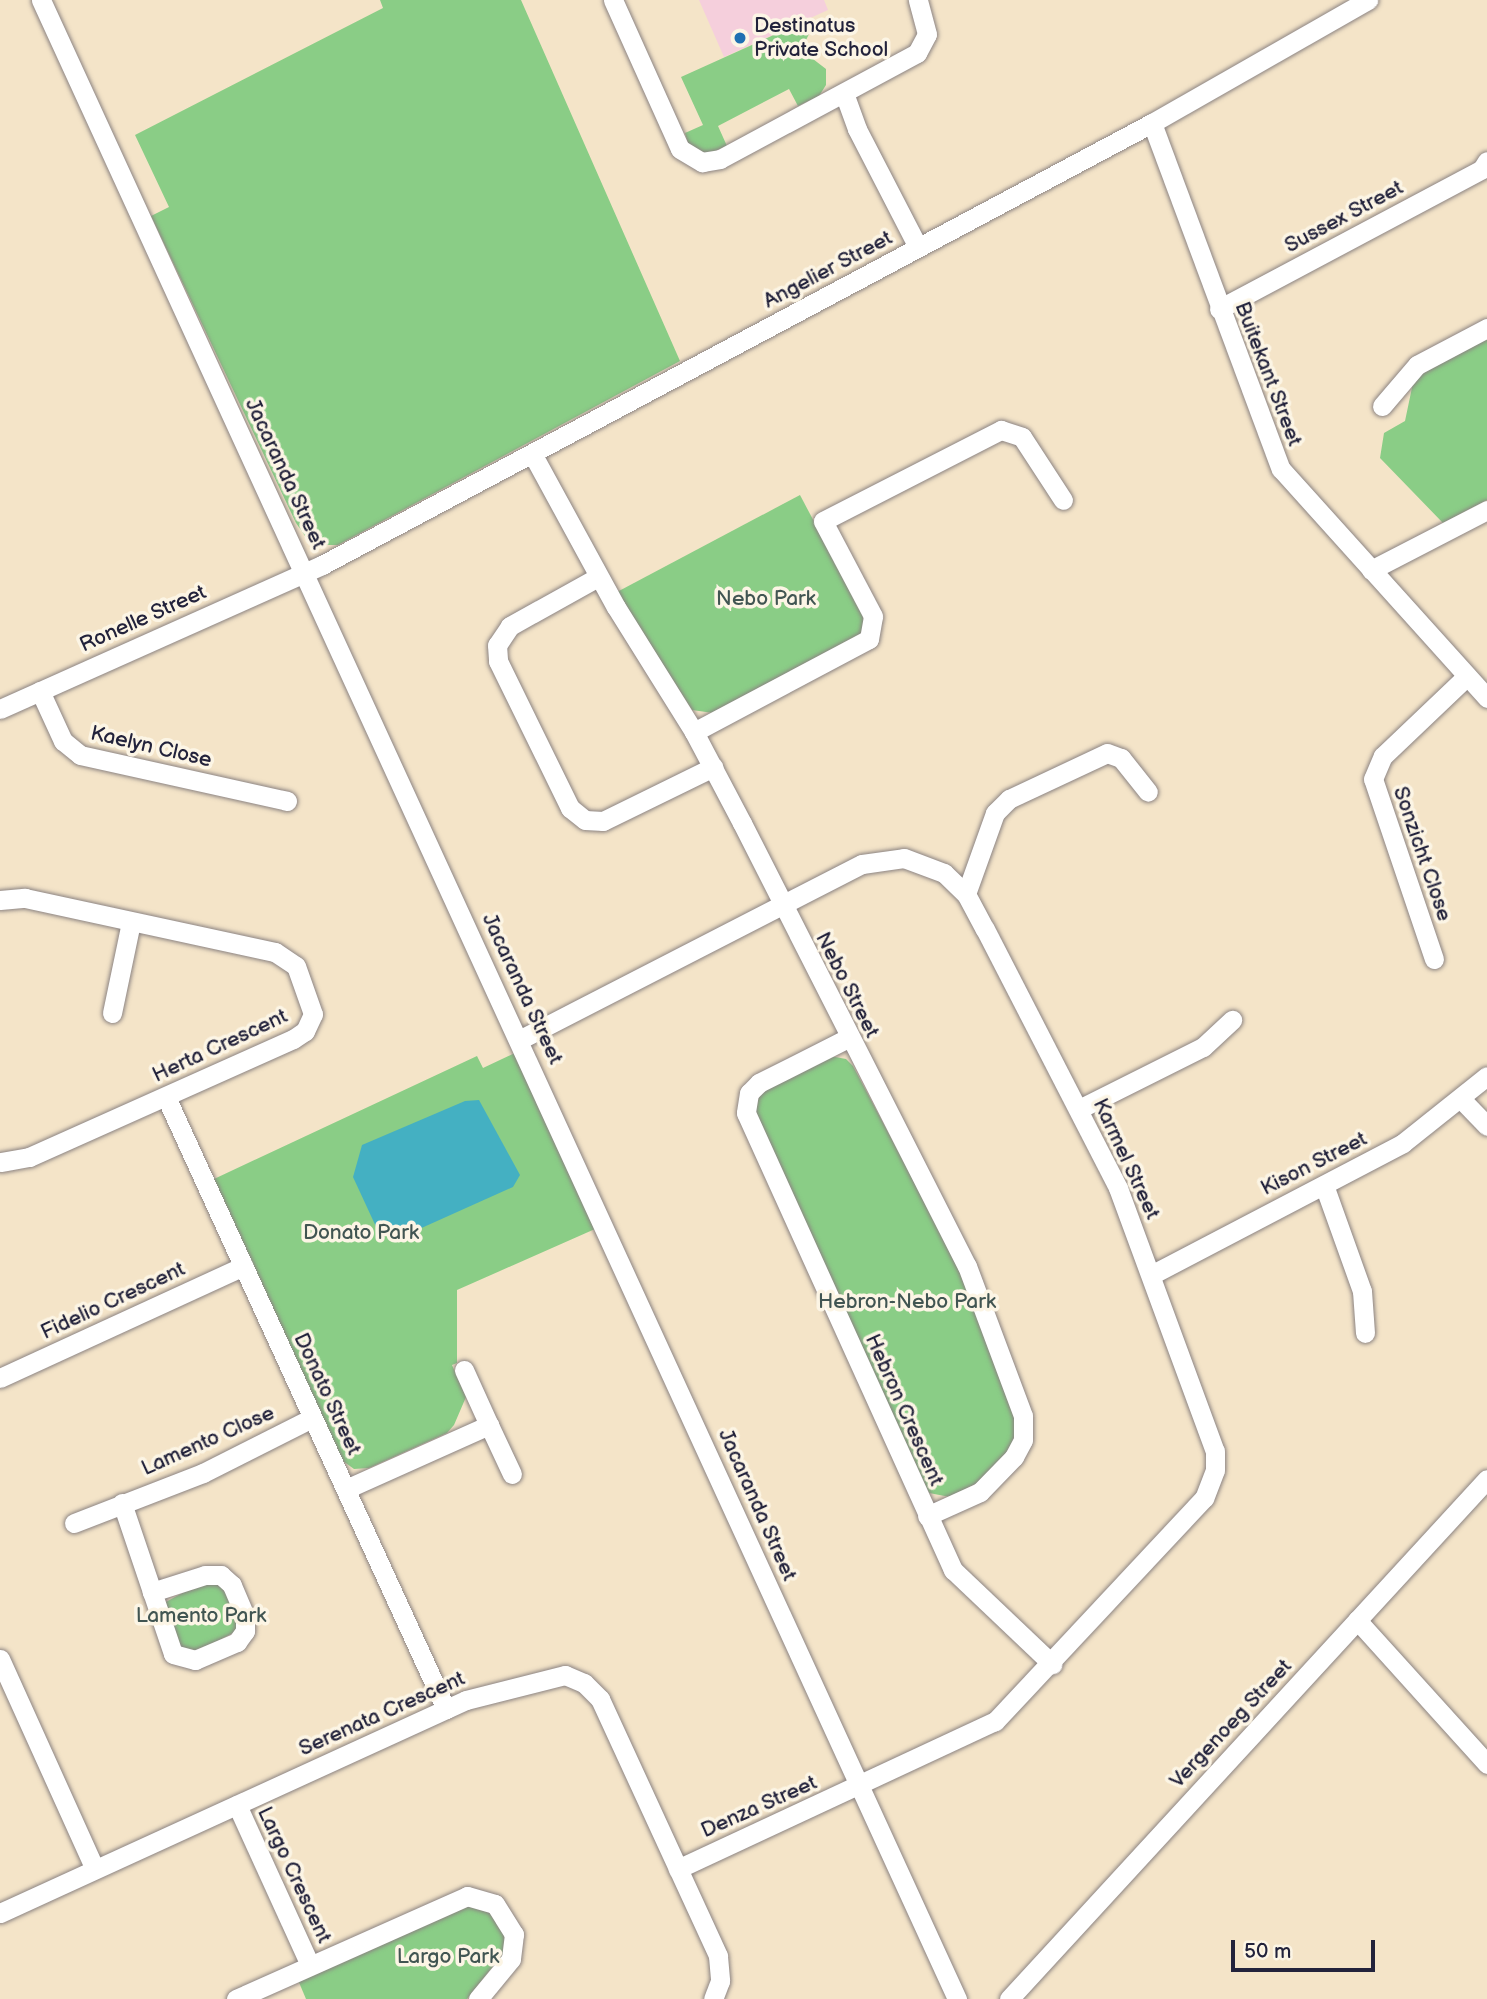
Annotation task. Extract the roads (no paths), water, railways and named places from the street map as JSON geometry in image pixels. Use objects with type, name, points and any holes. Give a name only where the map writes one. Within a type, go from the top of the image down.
[{"type":"street","name":"Jacaranda Street","points":[[41,0],[520,1039],[957,1999]]},
{"type":"street","points":[[613,0],[680,149],[696,161],[720,159],[844,93],[922,47],[927,28],[918,0]]},
{"type":"street","name":"Angelier Street","points":[[306,572],[533,455],[1152,123],[1368,0]]},
{"type":"street","points":[[844,93],[857,129],[918,247]]},
{"type":"street","name":"Buitekant Street","points":[[1152,123],[1219,309],[1281,469],[1487,698]]},
{"type":"street","name":"Sussex Street","points":[[1219,309],[1485,168]]},
{"type":"street","points":[[1382,406],[1417,365],[1487,328]]},
{"type":"street","points":[[694,732],[869,639],[873,616],[823,521],[1001,430],[1022,437],[1063,500]]},
{"type":"street","name":"Nebo Street","points":[[533,455],[598,577],[713,767],[848,1038],[967,1266],[1025,1424],[1020,1449],[980,1492],[927,1516]]},
{"type":"street","points":[[1371,570],[1487,510]]},
{"type":"street","name":"Ronelle Street","points":[[0,709],[306,572]]},
{"type":"street","points":[[598,577],[510,626],[497,645],[498,661],[570,807],[585,820],[603,821],[713,767]]},
{"type":"street","name":"Sonzicht Close","points":[[1434,959],[1373,779],[1382,756],[1467,676]]},
{"type":"street","name":"Kaelyn Close","points":[[40,691],[63,741],[80,755],[287,800]]},
{"type":"street","points":[[966,894],[995,813],[1009,799],[1107,753],[1121,758],[1148,792]]},
{"type":"street","name":"Karmel Street","points":[[520,1039],[862,864],[890,858],[931,866],[966,894],[1121,1195],[1212,1442],[1213,1480],[1204,1498],[1052,1664],[984,1728],[860,1786]]},
{"type":"street","name":"Herta Crescent","points":[[0,900],[25,898],[288,958],[296,965],[312,1002],[311,1021],[299,1035],[29,1157],[0,1162]]},
{"type":"street","points":[[112,1013],[131,922]]},
{"type":"street","points":[[1079,1110],[1203,1047],[1232,1020]]},
{"type":"street","name":"Hebron Crescent","points":[[848,1038],[759,1083],[749,1093],[746,1113],[956,1576],[1052,1664]]},
{"type":"street","name":"Kison Street","points":[[1151,1275],[1402,1143],[1487,1076]]},
{"type":"street","name":"Donato Street","points":[[166,1097],[446,1709]]},
{"type":"street","points":[[1461,1099],[1487,1126]]},
{"type":"street","points":[[1324,1185],[1362,1291],[1365,1333]]},
{"type":"street","name":"Fidelio Crescent","points":[[0,1378],[244,1266]]},
{"type":"street","points":[[464,1370],[512,1474]]},
{"type":"street","name":"Lamento Close","points":[[74,1523],[203,1473],[312,1418]]},
{"type":"street","points":[[345,1489],[489,1425]]},
{"type":"street","name":"Vergenoeg Street","points":[[1009,1999],[1487,1479]]},
{"type":"street","points":[[122,1503],[169,1648],[178,1658],[195,1660],[237,1642],[245,1632],[245,1616],[232,1585],[221,1576],[205,1574],[152,1592]]},
{"type":"street","points":[[1357,1620],[1487,1764]]},
{"type":"street","points":[[0,1660],[96,1869]]},
{"type":"street","name":"Serenata Crescent","points":[[0,1913],[446,1709],[546,1676],[565,1675],[584,1683],[600,1699],[678,1868],[720,1964],[713,1999]]},
{"type":"street","name":"Denza Street","points":[[678,1868],[860,1786]]},
{"type":"street","name":"Largo Crescent","points":[[237,1805],[310,1965]]},
{"type":"street","name":"Largo Crescent","points":[[236,1999],[457,1898],[477,1897],[503,1911],[515,1943],[507,1967],[478,1999]]},
{"type":"water","points":[[479,1100],[520,1175],[513,1187],[397,1239],[378,1231],[353,1177],[362,1145],[465,1101]]},
{"type":"place","name":"Destinatus Private School","points":[[740,38]]},
{"type":"park label","name":"Nebo Park","points":[[766,599]]},
{"type":"park label","name":"Donato Park","points":[[361,1233]]},
{"type":"park label","name":"Hebron-Nebo Park","points":[[907,1302]]},
{"type":"park label","name":"Lamento Park","points":[[201,1616]]},
{"type":"park label","name":"Largo Park","points":[[448,1957]]}]
